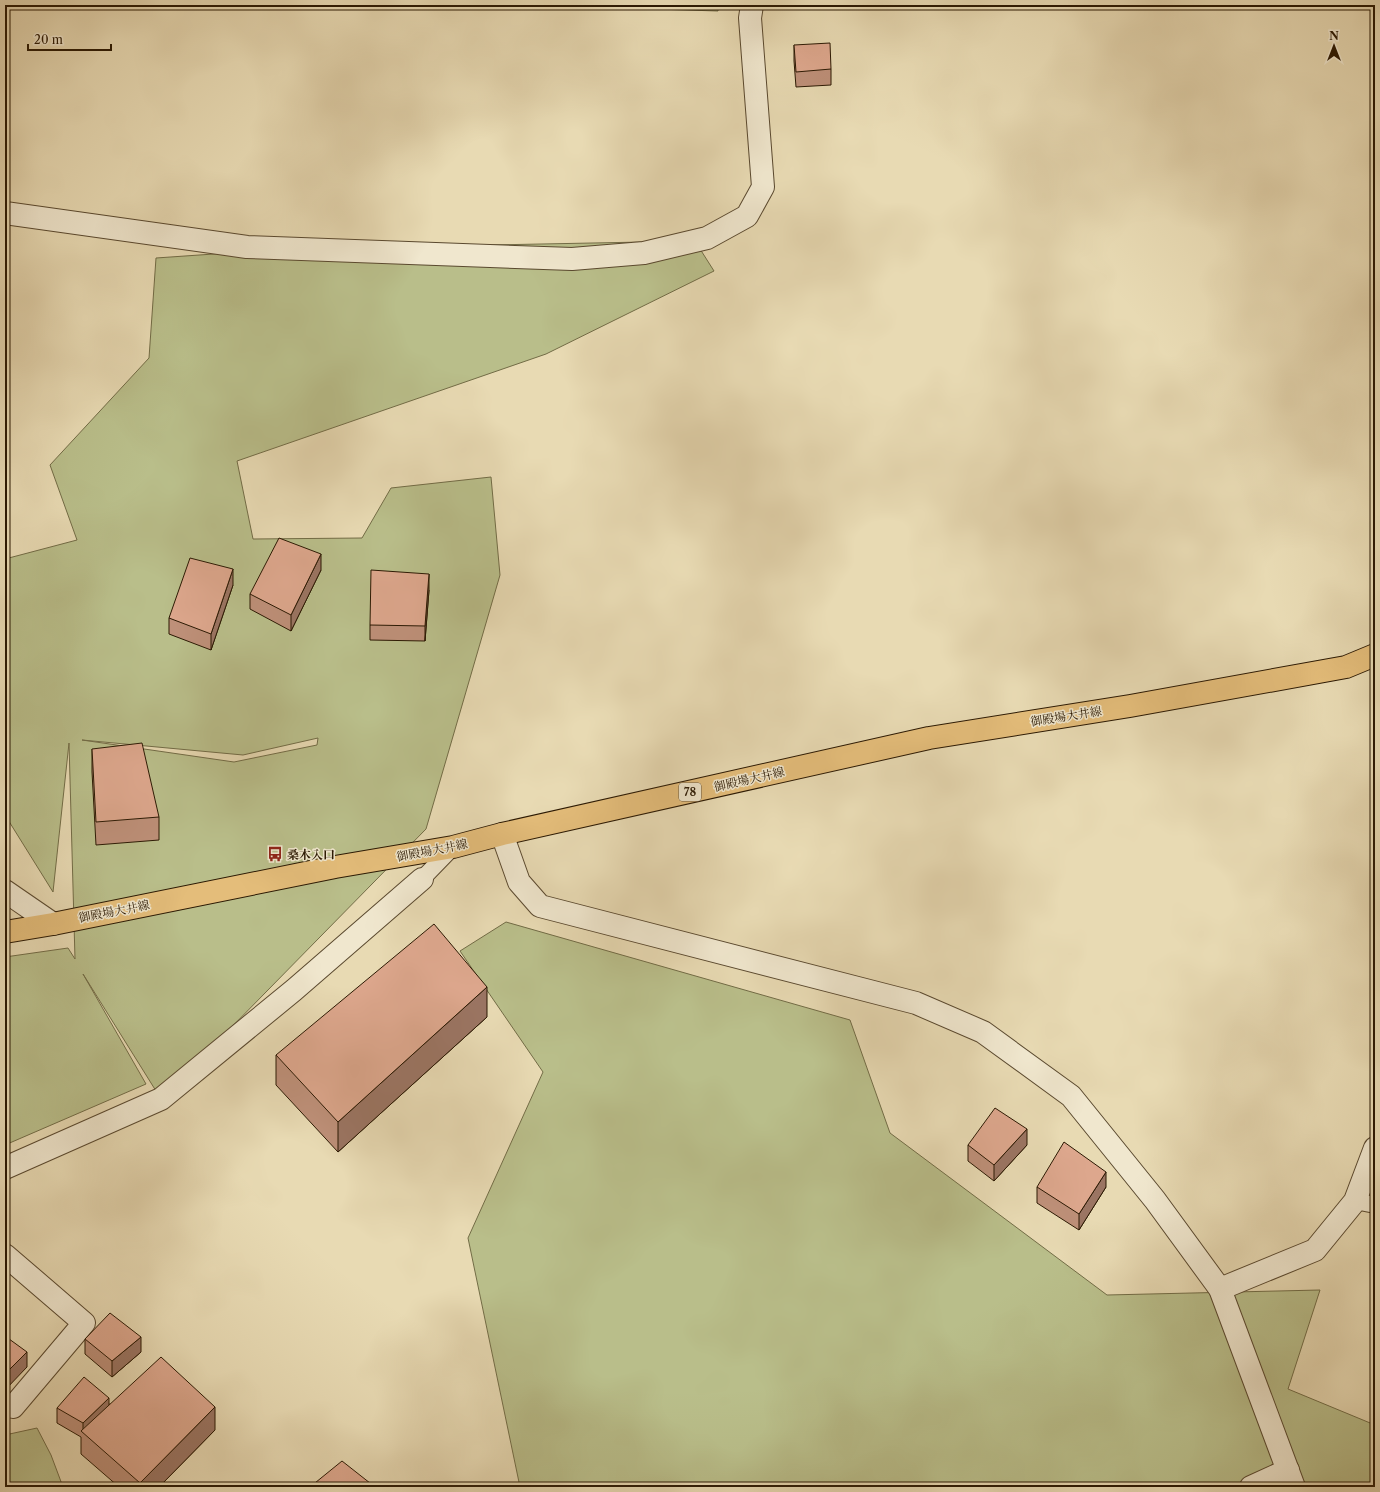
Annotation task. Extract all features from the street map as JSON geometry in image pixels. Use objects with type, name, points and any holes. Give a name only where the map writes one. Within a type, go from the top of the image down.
[{"type":"main road","name":"御殿場大井線","points":[[5,932],[53,924],[335,867],[453,847],[502,834],[929,738],[1138,705],[1346,667],[1375,655]]},
{"type":"street","points":[[5,213],[247,247],[532,258],[572,259],[644,253],[707,238],[747,216],[763,187],[750,18],[752,5]]},
{"type":"street","points":[[502,834],[519,882],[540,906],[916,1003],[984,1032],[1071,1096],[1156,1200],[1220,1289],[1291,1479],[1251,1487]]},
{"type":"street","points":[[5,1168],[161,1099],[294,990],[422,879]]},
{"type":"street","points":[[5,891],[53,924]]},
{"type":"street","points":[[1220,1289],[1315,1250],[1365,1203],[1375,1148]]},
{"type":"street","points":[[5,1255],[84,1323],[14,1407]]},
{"type":"lane","points":[[422,879],[453,847]]},
{"type":"green space","points":[[619,5],[718,5],[718,11],[624,8]]},
{"type":"green space","points":[[695,241],[714,271],[546,354],[237,461],[253,539],[362,538],[391,488],[491,477],[500,575],[426,829],[161,1099],[83,974],[146,1084],[5,1145],[5,957],[68,948],[75,959],[69,743],[53,892],[5,815],[5,559],[77,540],[50,465],[149,358],[156,258],[286,249]],"holes":[[[318,738],[317,745],[234,762],[82,740],[243,755]]]},
{"type":"green space","points":[[506,922],[850,1020],[890,1133],[1107,1295],[1320,1290],[1288,1389],[1375,1425],[1375,1487],[520,1487],[468,1238],[543,1072],[460,951]]},
{"type":"green space","points":[[37,1428],[51,1455],[63,1487],[5,1487],[5,1435]]},
{"type":"building","points":[[830,43],[831,69],[796,72],[794,45]]},
{"type":"building","points":[[279,538],[321,554],[291,615],[250,594]]},
{"type":"building","points":[[190,558],[233,569],[211,634],[169,618]]},
{"type":"building","points":[[371,570],[429,574],[425,626],[370,625]]},
{"type":"building","points":[[142,743],[159,817],[96,822],[92,749]]},
{"type":"building","points":[[434,924],[487,987],[338,1122],[276,1055]]},
{"type":"building","points":[[995,1108],[1027,1129],[994,1165],[968,1145]]},
{"type":"building","points":[[1064,1142],[1106,1172],[1079,1214],[1037,1187]]},
{"type":"building","points":[[110,1313],[141,1337],[112,1361],[85,1339]]},
{"type":"building","points":[[5,1336],[27,1352],[5,1374]]},
{"type":"building","points":[[161,1357],[215,1407],[140,1483],[81,1431]]},
{"type":"building","points":[[84,1377],[109,1398],[83,1423],[57,1408]]},
{"type":"building","points":[[342,1461],[375,1487],[310,1487]]},
{"type":"place","name":"桑木入口","points":[[275,854]]}]
